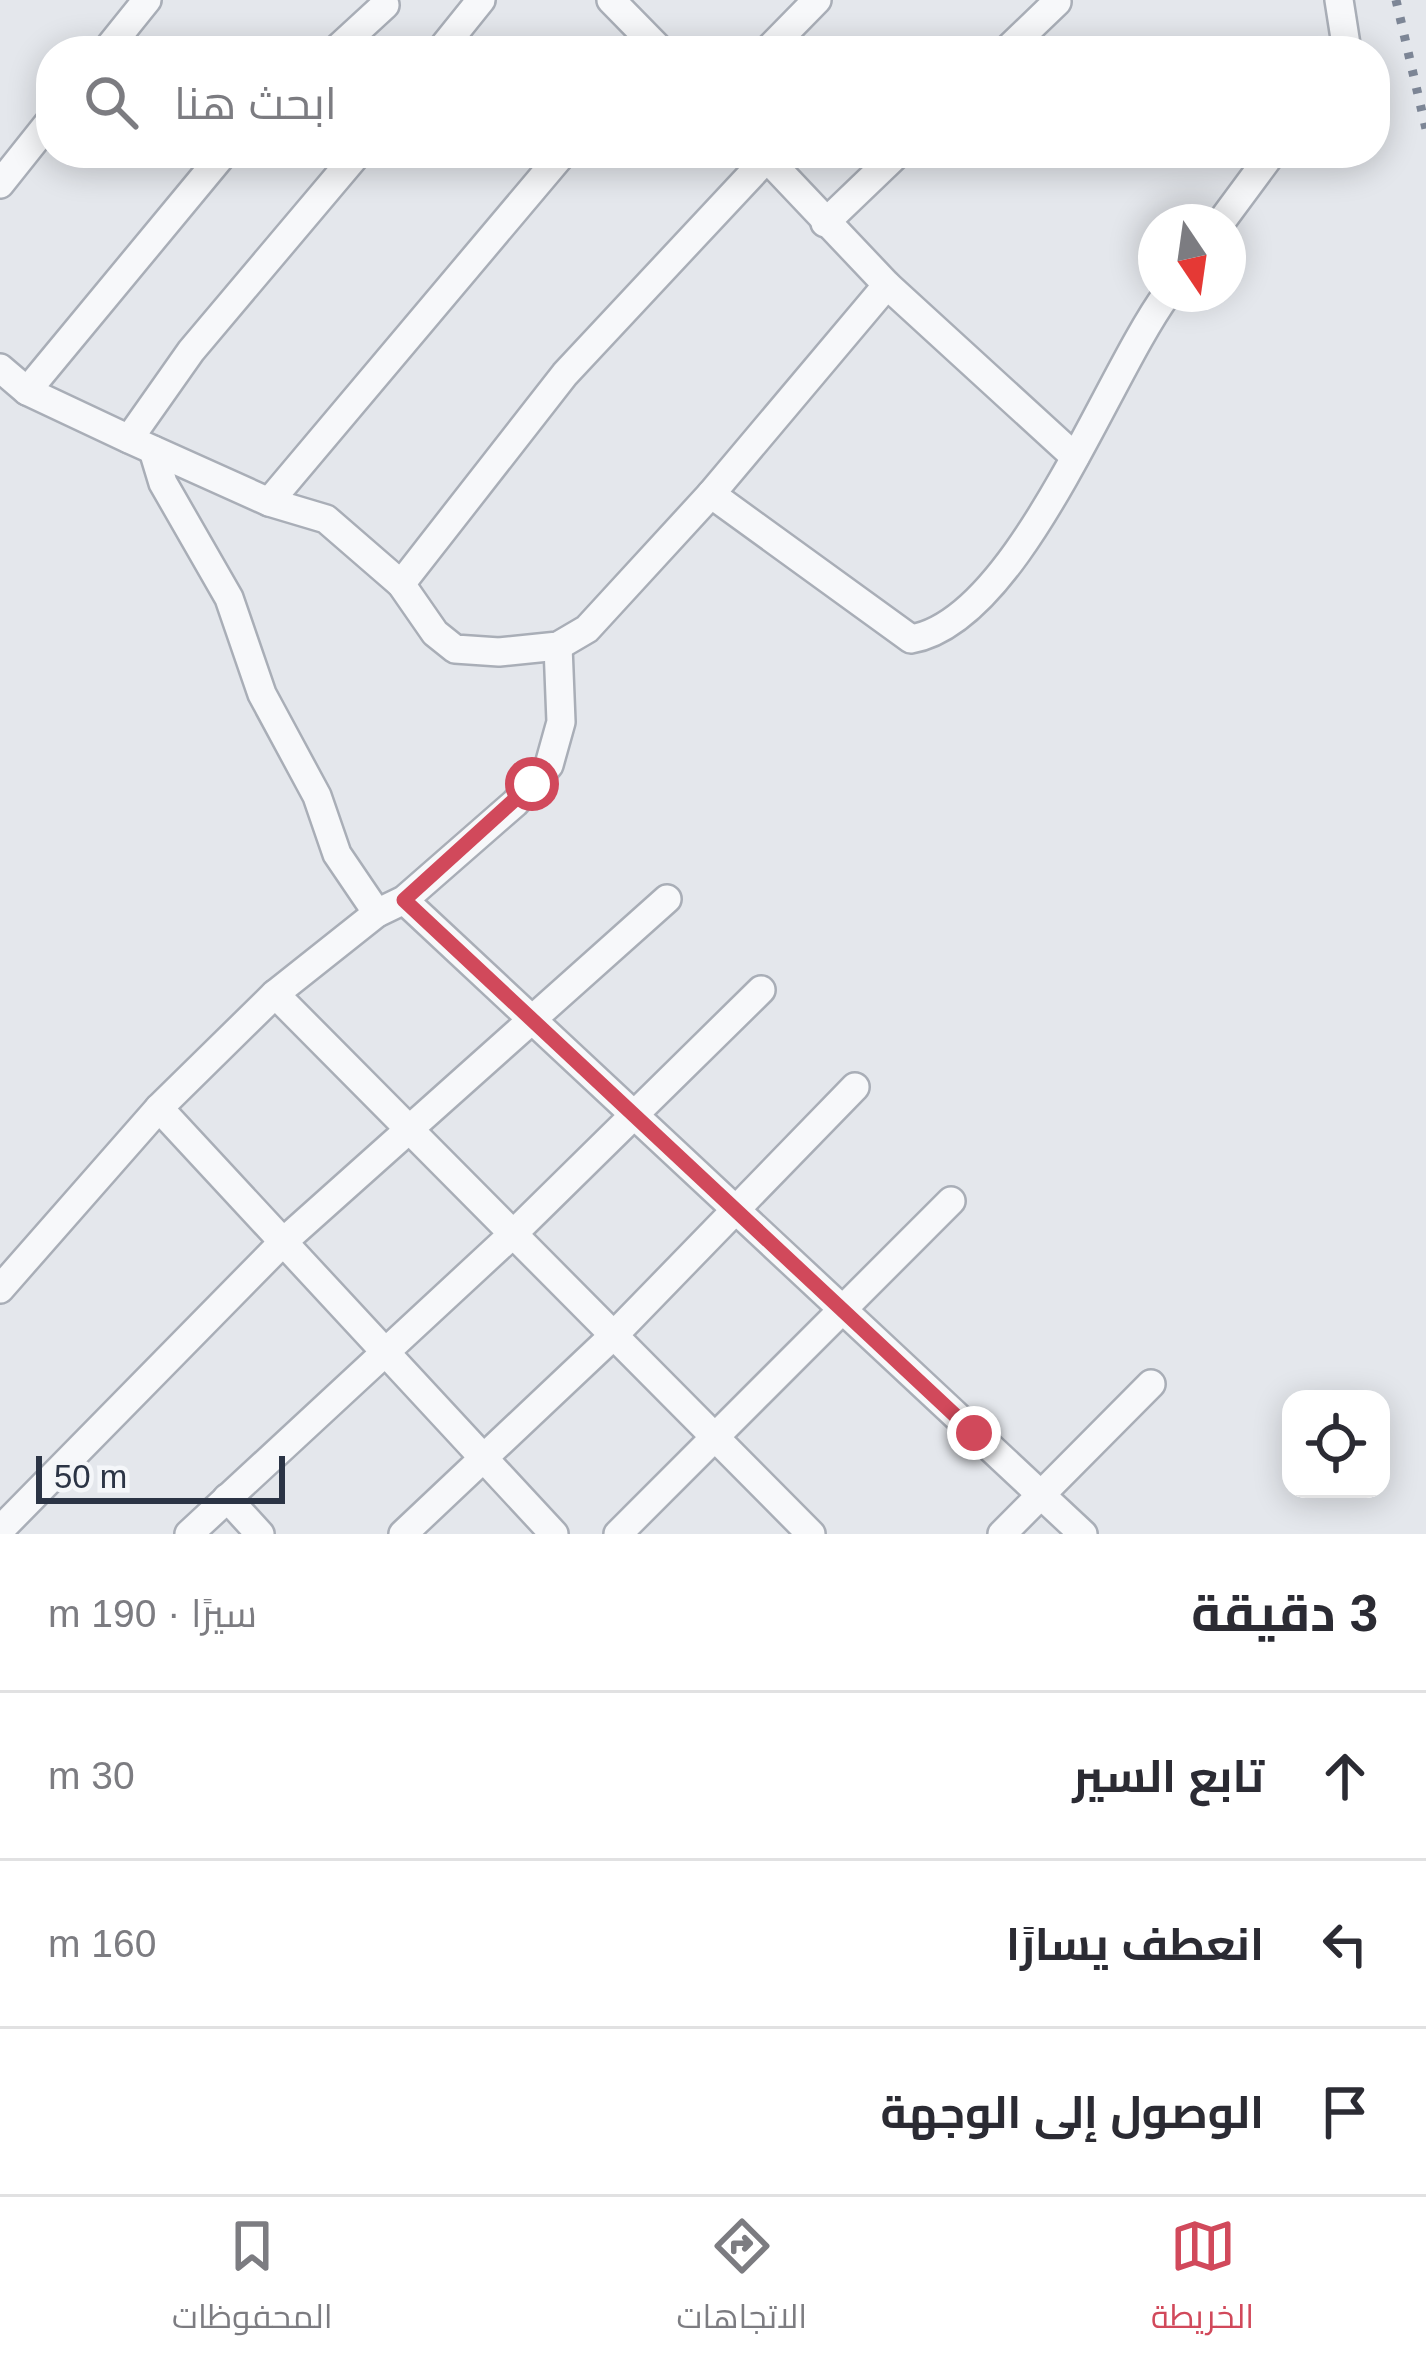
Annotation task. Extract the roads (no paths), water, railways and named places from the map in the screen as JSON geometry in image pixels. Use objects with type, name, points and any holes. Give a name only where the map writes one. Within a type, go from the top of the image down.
[{"type":"street","points":[[118,36],[147,0]]},
{"type":"street","points":[[452,36],[481,0]]},
{"type":"street","points":[[611,0],[643,36]]},
{"type":"street","points":[[781,36],[818,0]]},
{"type":"street","points":[[1339,0],[1345,36]]},
{"type":"street","points":[[1022,36],[1057,2]]},
{"type":"street","points":[[351,36],[385,5]]},
{"type":"street","points":[[0,184],[36,139]]},
{"type":"street","points":[[27,391],[212,168]]},
{"type":"street","points":[[141,445],[191,351],[345,168]]},
{"type":"street","points":[[269,502],[550,168]]},
{"type":"street","points":[[401,584],[565,374],[753,168]]},
{"type":"street","points":[[775,168],[887,285],[1075,458]]},
{"type":"street","points":[[825,223],[882,168]]},
{"type":"street","points":[[1234,204],[1261,168]]},
{"type":"street","points":[[0,368],[27,391],[141,445],[269,502],[326,519],[401,584],[434,633],[455,649],[499,652],[558,646],[587,629],[711,494],[887,285]]},
{"type":"street","points":[[711,494],[911,639],[930,636],[971,603],[1032,535],[1157,312]]},
{"type":"street","points":[[141,445],[229,598],[262,694],[317,796],[337,854],[376,913]]},
{"type":"street","points":[[0,1289],[159,1108],[275,994],[376,913],[404,900],[515,803],[549,765],[561,722],[558,646]]},
{"type":"street","points":[[0,1530],[284,1242],[667,899]]},
{"type":"street","points":[[404,900],[1083,1534]]},
{"type":"street","points":[[189,1534],[514,1232],[761,990]]},
{"type":"street","points":[[275,994],[811,1534]]},
{"type":"street","points":[[403,1534],[614,1334],[855,1087]]},
{"type":"street","points":[[159,1108],[554,1534]]},
{"type":"street","points":[[618,1534],[951,1201]]},
{"type":"street","points":[[1002,1534],[1151,1384]]},
{"type":"street","points":[[227,1498],[260,1534]]},
{"type":"railway","points":[[1396,0],[1426,129]]}]
